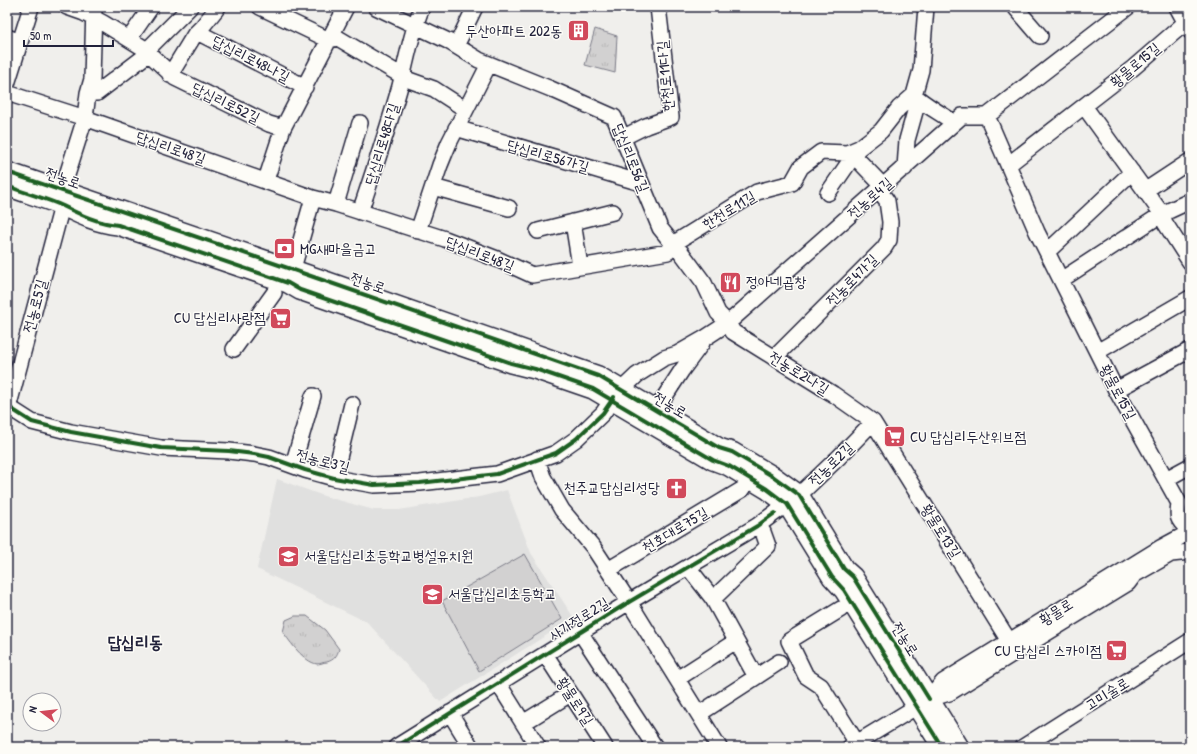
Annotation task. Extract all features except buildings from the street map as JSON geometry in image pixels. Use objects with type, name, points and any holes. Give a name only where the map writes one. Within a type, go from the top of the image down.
[{"type":"main road","name":"전농로","points":[[7,172],[62,198],[82,216],[106,224],[118,225],[285,282],[308,292],[511,363],[536,369],[593,390],[616,396],[656,410],[719,448],[732,452],[774,477],[793,500],[832,577],[844,590],[923,703],[959,747]]},
{"type":"main road","name":"전농로","points":[[7,186],[62,198]]},
{"type":"main road","name":"전농로","points":[[616,396],[713,460],[729,466],[767,489],[793,500]]},
{"type":"main road","name":"전농로","points":[[923,703],[942,747]]},
{"type":"street","points":[[7,84],[14,39],[31,7]]},
{"type":"street","name":"답십리로52길","points":[[67,7],[94,12],[147,52],[174,78],[269,124],[283,128]]},
{"type":"street","points":[[129,39],[151,7]]},
{"type":"street","points":[[88,93],[96,93],[147,52],[190,7]]},
{"type":"street","points":[[170,75],[197,32],[218,7]]},
{"type":"street","points":[[260,7],[329,40],[338,38],[409,80],[434,89],[465,109]]},
{"type":"street","name":"답십리로48나길","points":[[266,180],[283,128],[346,7]]},
{"type":"street","name":"답십리로56길","points":[[376,7],[456,46],[479,60],[551,89],[614,117],[660,228],[672,244],[681,252],[704,283],[718,313],[728,323]]},
{"type":"street","points":[[414,25],[422,7]]},
{"type":"street","points":[[456,46],[475,7]]},
{"type":"street","name":"한천로11다길","points":[[622,138],[646,126],[671,117],[658,7]]},
{"type":"street","points":[[905,168],[907,140],[916,108],[914,95],[920,70],[926,7]]},
{"type":"street","points":[[1015,7],[1040,36]]},
{"type":"street","points":[[987,116],[1128,7]]},
{"type":"street","points":[[1177,7],[1188,27]]},
{"type":"street","name":"전농로","points":[[62,198],[84,118],[92,79],[94,12]]},
{"type":"street","name":"답십리로48다길","points":[[360,212],[388,127],[414,25]]},
{"type":"street","name":"황물로15길","points":[[1008,165],[1188,27]]},
{"type":"street","name":"답십리로48나길","points":[[197,32],[305,87]]},
{"type":"street","points":[[418,231],[442,160],[465,109],[489,64]]},
{"type":"street","name":"답십리로48길","points":[[7,93],[266,180],[313,198],[336,204],[497,258],[532,275],[668,252],[672,244]]},
{"type":"street","points":[[914,95],[954,123]]},
{"type":"street","points":[[847,153],[859,148],[881,131],[899,108],[914,95]]},
{"type":"street","points":[[1084,106],[1146,190],[1190,262]]},
{"type":"street","name":"전농로4길","points":[[616,396],[638,375],[664,358],[677,354],[728,323],[962,116],[987,116]]},
{"type":"street","name":"황물로15길","points":[[987,116],[1047,252],[1116,390],[1166,479],[1186,520]]},
{"type":"street","points":[[336,204],[360,123]]},
{"type":"street","name":"답십리로56가길","points":[[456,128],[641,183]]},
{"type":"street","name":"한천로11길","points":[[672,244],[758,192],[792,183],[802,167],[821,152],[847,153]]},
{"type":"street","points":[[847,153],[857,158],[883,186]]},
{"type":"street","points":[[828,193],[850,161],[847,153]]},
{"type":"street","points":[[1146,190],[1190,161]]},
{"type":"street","points":[[1047,252],[1132,172]]},
{"type":"street","name":"전농로4가길","points":[[774,358],[884,248],[889,240],[890,222],[887,201],[882,194],[883,186]]},
{"type":"street","points":[[433,187],[509,208]]},
{"type":"street","name":"전농로5길","points":[[8,408],[62,198]]},
{"type":"street","points":[[234,349],[285,282],[313,198]]},
{"type":"street","points":[[1061,280],[1162,214],[1190,201]]},
{"type":"street","points":[[538,231],[613,212]]},
{"type":"street","points":[[573,222],[580,266]]},
{"type":"street","points":[[1098,352],[1190,298]]},
{"type":"street","name":"전농로2나길","points":[[728,323],[733,332],[833,394],[873,422]]},
{"type":"street","points":[[656,410],[705,338]]},
{"type":"street","points":[[1116,390],[1190,350]]},
{"type":"street","name":"전농로3길","points":[[293,465],[313,396]]},
{"type":"street","name":"전농로3길","points":[[8,408],[32,422],[71,432],[162,448],[229,451],[254,454],[269,457],[305,470],[334,478],[374,486],[497,474],[556,453],[576,439],[603,413],[616,396]]},
{"type":"street","name":"전농로3길","points":[[334,478],[352,404]]},
{"type":"street","name":"전농로2길","points":[[793,500],[839,457],[873,422]]},
{"type":"street","name":"황물로13길","points":[[873,422],[1009,641]]},
{"type":"street","points":[[537,459],[543,477],[562,510],[593,547],[719,747]]},
{"type":"street","points":[[1166,479],[1190,466]]},
{"type":"street","name":"천호대로75길","points":[[608,570],[743,489]]},
{"type":"street","name":"사가정로2길","points":[[396,747],[629,602],[757,526],[793,500]]},
{"type":"street","points":[[1162,547],[1186,520]]},
{"type":"street","name":"황물로","points":[[923,703],[943,682],[1162,547],[1186,520]]},
{"type":"street","points":[[713,599],[768,546],[763,532],[757,526]]},
{"type":"street","name":"황물로","points":[[841,609],[789,641],[806,676],[821,686],[853,745],[923,703],[949,693],[1128,584],[1134,575],[1171,554],[1190,552]]},
{"type":"street","points":[[688,567],[713,599],[756,677]]},
{"type":"street","points":[[580,632],[656,747]]},
{"type":"street","points":[[677,679],[736,641]]},
{"type":"street","name":"고미술로","points":[[1023,747],[1190,641]]},
{"type":"street","name":"황물로9길","points":[[545,654],[605,747]]},
{"type":"street","points":[[699,714],[779,662]]},
{"type":"street","points":[[498,683],[538,747]]},
{"type":"street","points":[[523,723],[570,694]]},
{"type":"street","points":[[450,713],[471,747]]},
{"type":"shaded area","name":"서울답십리초등학교","points":[[277,479],[324,496],[374,510],[399,510],[479,497],[507,490],[531,553],[574,618],[440,702],[367,622],[257,569]]},
{"type":"green space","points":[[595,29],[617,36],[615,73],[585,65]]},
{"type":"green space","points":[[525,554],[562,619],[479,671],[442,601]]},
{"type":"green space","points":[[295,616],[307,616],[325,630],[339,649],[333,659],[317,664],[302,656],[283,632],[286,620]]},
{"type":"cycle path","points":[[7,172],[598,376],[719,448],[732,452],[774,477],[799,495],[844,569],[853,577],[929,699]]},
{"type":"cycle path","points":[[7,186],[56,203],[97,220],[118,225],[288,283],[300,290],[511,363],[535,369],[593,389],[713,460],[729,466],[767,489],[787,504],[832,577],[844,590],[942,747]]},
{"type":"cycle path","points":[[7,406],[32,422],[71,432],[161,448],[229,451],[254,454],[269,457],[305,470],[334,478],[374,485],[420,483],[497,474],[556,453],[576,439],[603,413],[614,397]]},
{"type":"cycle path","points":[[396,747],[629,602],[757,526],[775,513]]},
{"type":"place","name":"두산아파트 202동","points":[[578,31]]},
{"type":"place","name":"MG새마을금고","points":[[285,249]]},
{"type":"place","name":"정아네곱창","points":[[730,282]]},
{"type":"place","name":"CU 답십리사랑점","points":[[281,318]]},
{"type":"place","name":"CU 답십리두산위브점","points":[[894,437]]},
{"type":"place","name":"천주교답십리성당","points":[[676,488]]},
{"type":"place","name":"서울답십리초등학교병설유치원","points":[[289,556]]},
{"type":"place","name":"서울답십리초등학교","points":[[433,594]]},
{"type":"place","name":"CU 답십리 스카이점","points":[[1117,651]]},
{"type":"district","name":"답십리동","points":[[135,642]]}]
